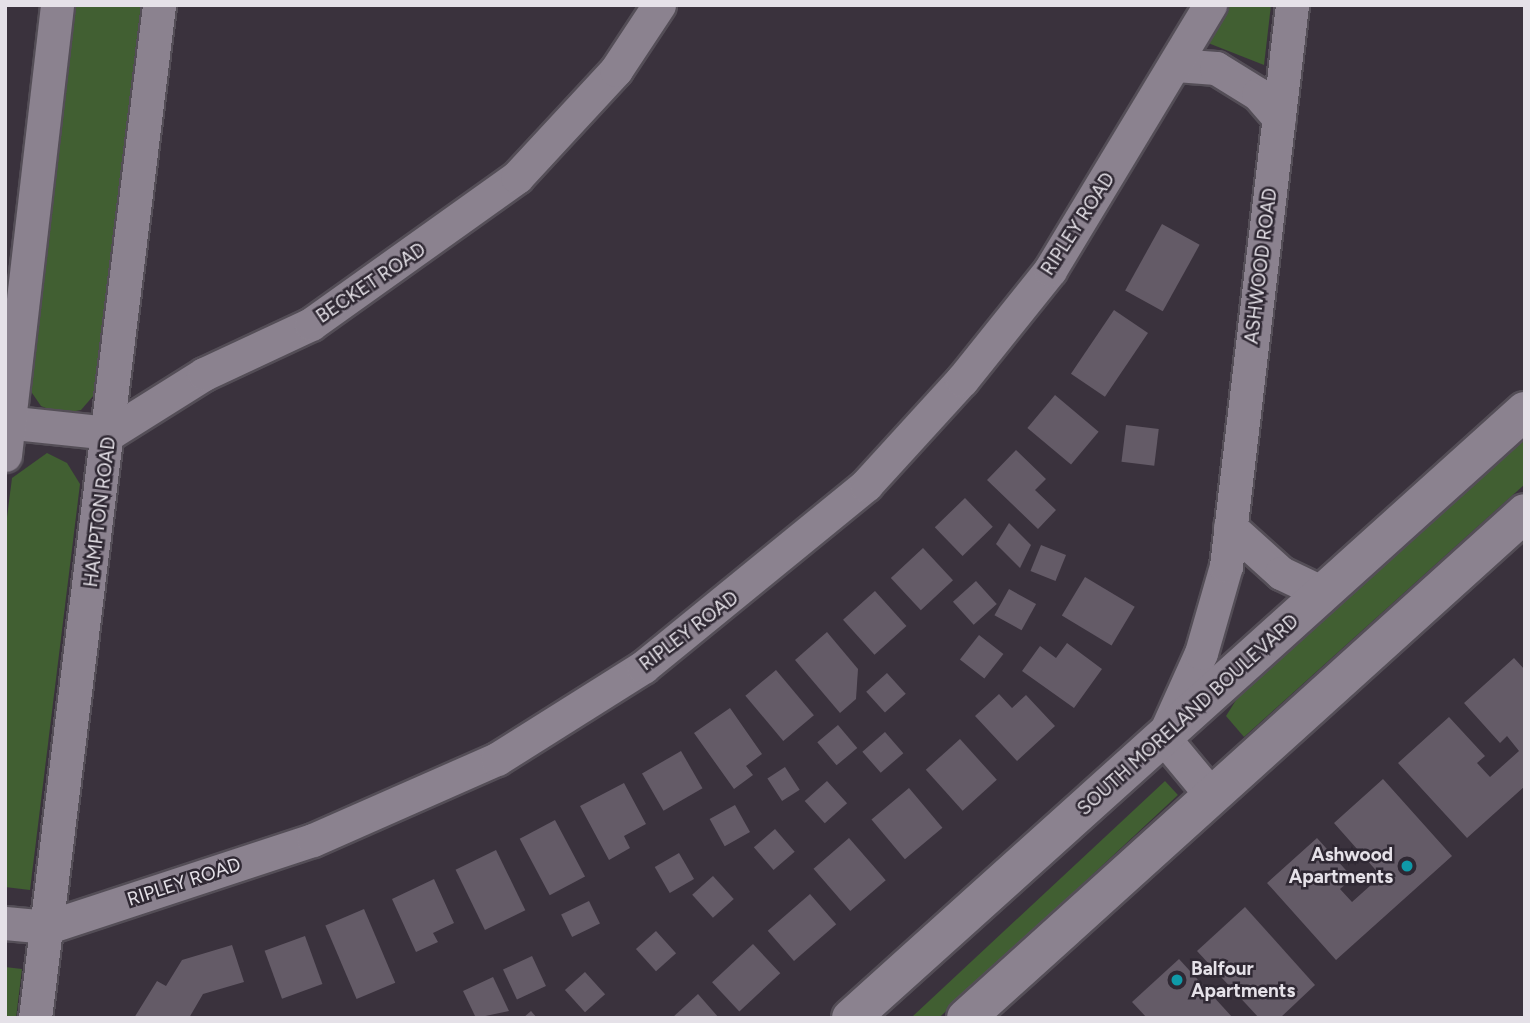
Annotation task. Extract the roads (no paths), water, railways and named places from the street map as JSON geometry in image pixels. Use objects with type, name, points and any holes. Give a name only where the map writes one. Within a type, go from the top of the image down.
[{"type":"street","points":[[57,5],[6,434],[110,433]]},
{"type":"street","name":"HAMPTON ROAD","points":[[35,1018],[110,433],[159,5]]},
{"type":"street","name":"BECKET ROAD","points":[[110,433],[204,374],[311,324],[517,177],[616,70],[659,5]]},
{"type":"street","name":"RIPLEY ROAD","points":[[5,923],[48,927],[313,840],[497,758],[643,667],[866,485],[962,380],[1050,270],[1210,5]]},
{"type":"street","name":"ASHWOOD ROAD","points":[[1163,737],[1201,653],[1230,527],[1292,5]]},
{"type":"street","points":[[1176,65],[1216,68],[1258,94],[1279,118]]},
{"type":"street","name":"SOUTH MORELAND BOULEVARD","points":[[851,1018],[1525,411]]},
{"type":"street","points":[[966,1018],[1525,513]]},
{"type":"street","points":[[1230,527],[1281,573],[1323,593]]},
{"type":"street","points":[[1163,737],[1212,796]]},
{"type":"place","name":"Ashwood Apartments","points":[[1407,866]]},
{"type":"place","name":"Balfour Apartments","points":[[1177,980]]}]
